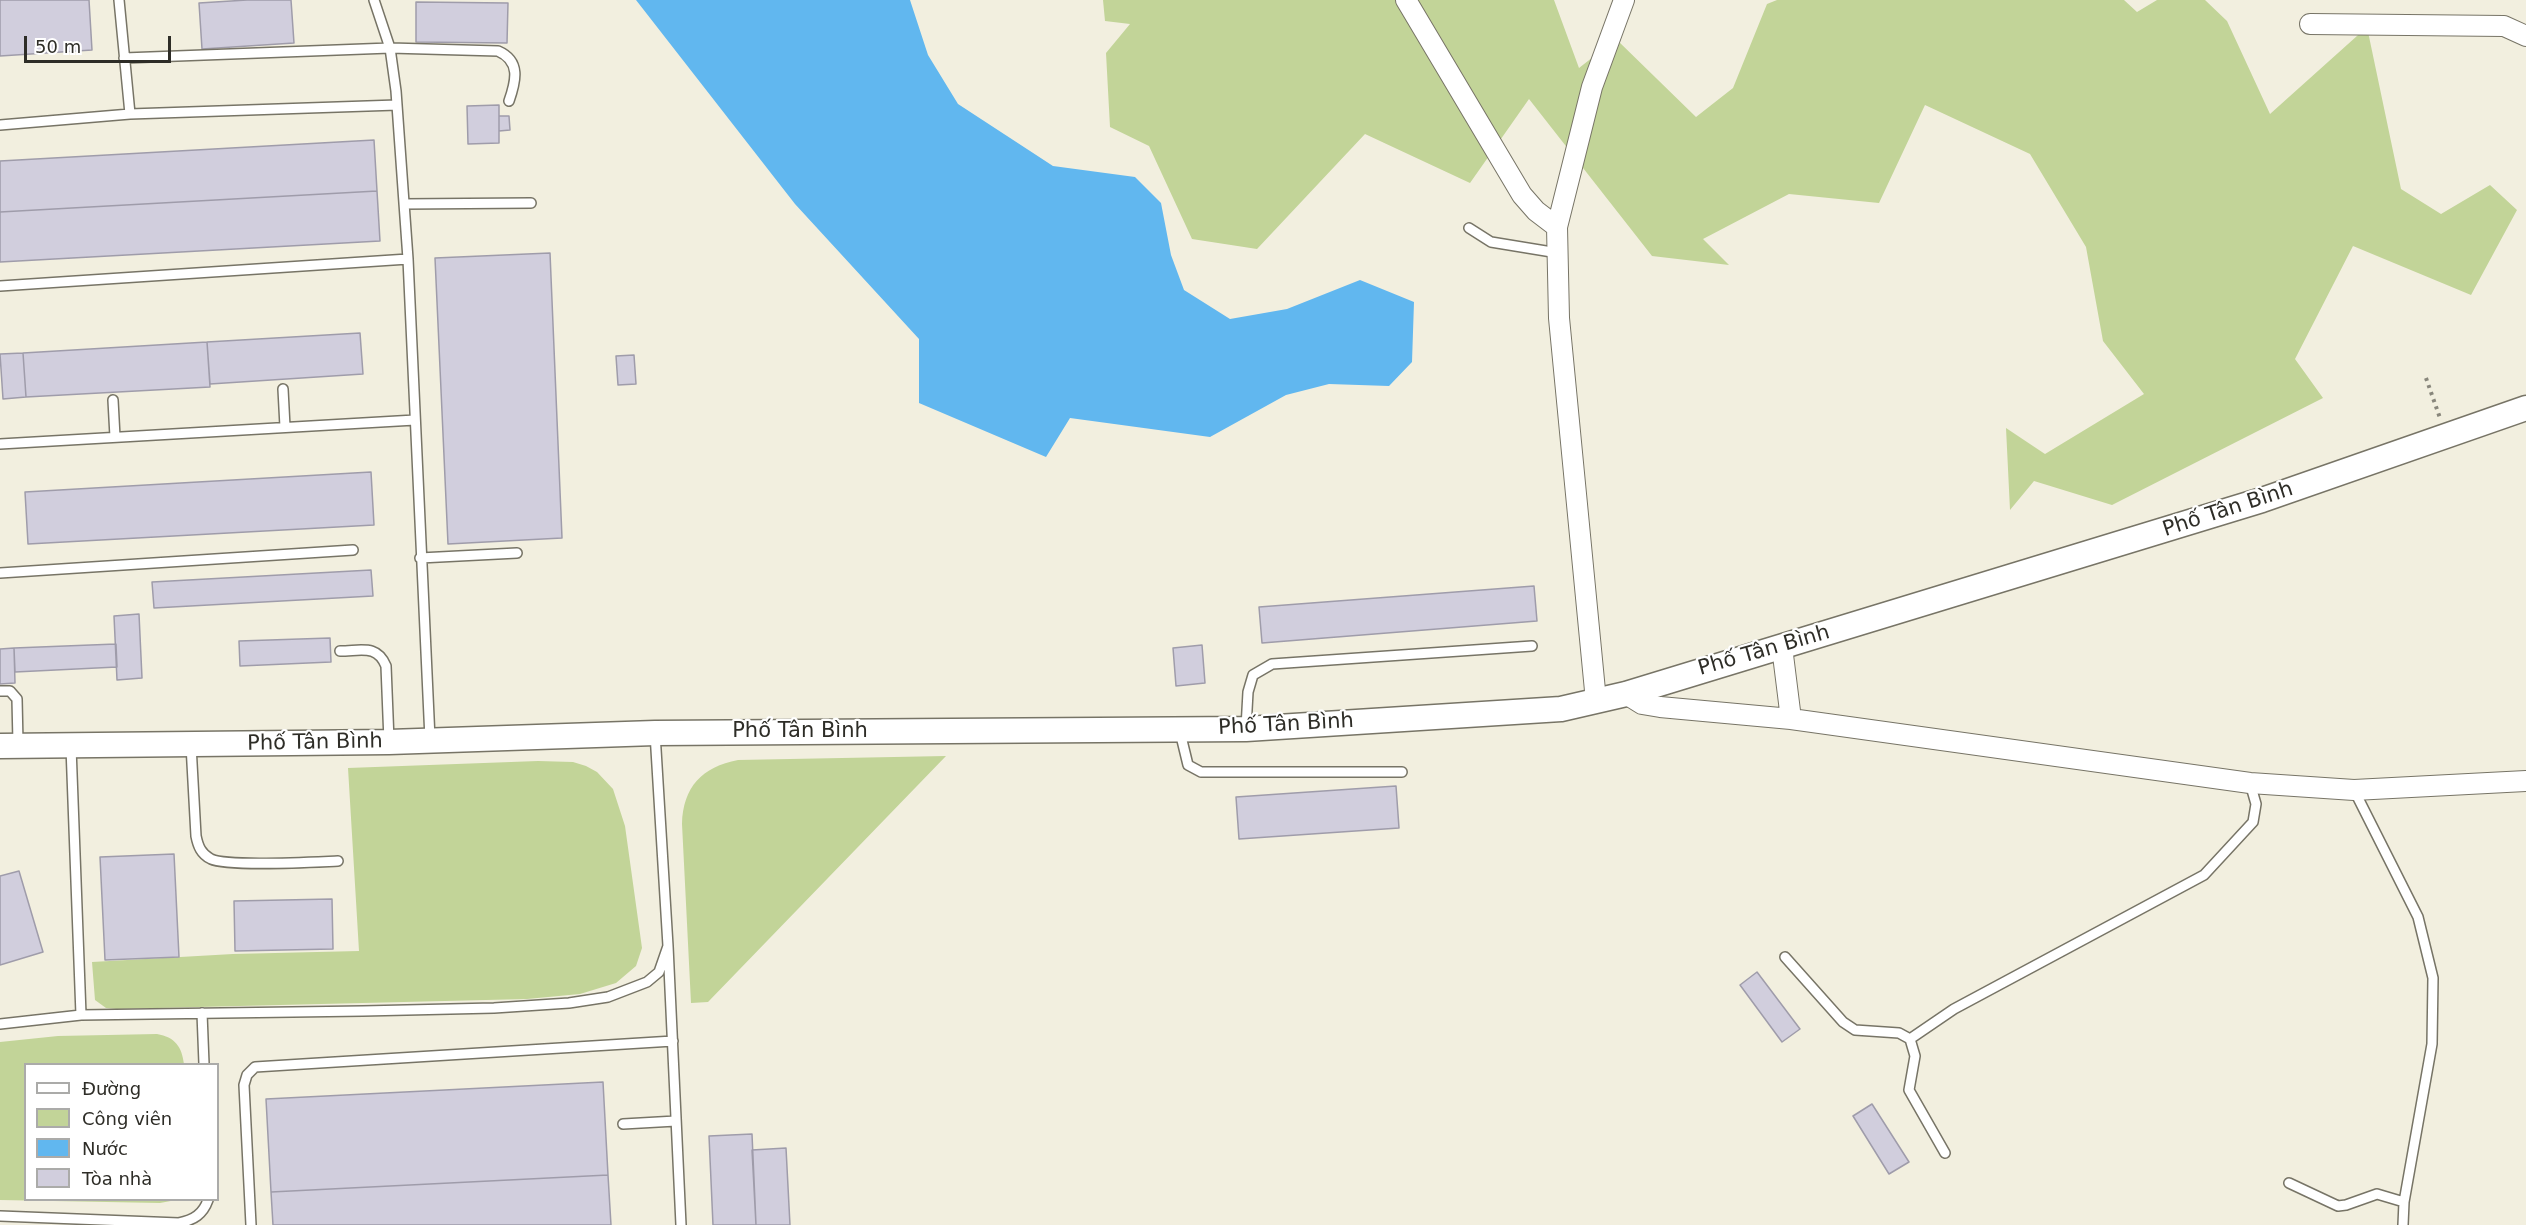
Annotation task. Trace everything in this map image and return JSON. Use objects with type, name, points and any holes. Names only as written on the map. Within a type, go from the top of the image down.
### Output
[{"type":"street","points":[[1406,0],[1522,195],[1536,211],[1557,227]]},
{"type":"street","points":[[1596,700],[1559,318],[1557,227],[1592,87],[1624,0]]},
{"type":"street","points":[[2310,24],[2504,26],[2526,36]]},
{"type":"street","name":"Phố Tân Bình","points":[[9,746],[389,742],[655,734],[1246,729],[1561,709],[1626,694],[2262,500],[2526,408]]},
{"type":"street","points":[[1782,647],[1791,719]]},
{"type":"street","points":[[1626,694],[1642,704],[1791,719],[2250,783],[2354,790],[2526,781]]},
{"type":"lane","points":[[119,0],[130,114]]},
{"type":"lane","points":[[374,0],[390,48],[397,105],[408,259],[430,741]]},
{"type":"lane","points":[[124,58],[390,48],[498,51],[509,58],[515,68],[516,77],[509,100]]},
{"type":"lane","points":[[0,125],[130,114],[397,105]]},
{"type":"lane","points":[[404,204],[531,203]]},
{"type":"lane","points":[[1468,228],[1491,242],[1558,253]]},
{"type":"lane","points":[[0,286],[408,259]]},
{"type":"lane","points":[[283,389],[285,427]]},
{"type":"lane","points":[[113,400],[115,437]]},
{"type":"lane","points":[[0,444],[415,420]]},
{"type":"lane","points":[[0,573],[353,550]]},
{"type":"lane","points":[[420,558],[517,553]]},
{"type":"lane","points":[[1246,729],[1248,692],[1253,675],[1272,664],[1532,646]]},
{"type":"lane","points":[[340,651],[375,651],[382,655],[386,666],[389,742]]},
{"type":"lane","points":[[0,691],[10,691],[16,699],[9,746]]},
{"type":"lane","points":[[1180,730],[1188,765],[1200,772],[1402,772]]},
{"type":"lane","points":[[655,734],[669,946],[681,1225]]},
{"type":"lane","points":[[191,745],[196,836],[200,850],[205,854],[222,861],[338,861]]},
{"type":"lane","points":[[71,746],[81,1015]]},
{"type":"lane","points":[[1910,1039],[1953,1009],[2204,875],[2253,822],[2256,804],[2250,783]]},
{"type":"lane","points":[[2354,790],[2418,917],[2433,978],[2432,1044],[2404,1202],[2403,1225]]},
{"type":"lane","points":[[0,1024],[81,1015],[494,1008],[594,1000],[622,993],[652,979],[660,969],[669,946]]},
{"type":"lane","points":[[1785,957],[1843,1022],[1855,1030],[1899,1033],[1910,1039],[1915,1056],[1909,1090],[1946,1153]]},
{"type":"lane","points":[[202,1013],[204,1063]]},
{"type":"lane","points":[[251,1225],[244,1085],[247,1075],[255,1066],[673,1041]]},
{"type":"lane","points":[[623,1124],[676,1121]]},
{"type":"lane","points":[[2289,1183],[2338,1206],[2377,1194],[2404,1202]]},
{"type":"lane","points":[[0,1216],[179,1223],[196,1217],[205,1208],[208,1201]]},
{"type":"path","points":[[2426,378],[2445,436]]},
{"type":"green space","points":[[1103,0],[1554,0],[1579,68],[1616,39],[1696,117],[1733,88],[1767,4],[1777,0],[2124,0],[2137,12],[2157,0],[2205,0],[2227,21],[2270,114],[2367,27],[2401,189],[2441,214],[2490,185],[2517,210],[2471,295],[2353,246],[2295,359],[2323,398],[2112,505],[2034,481],[2010,510],[2006,428],[2045,454],[2144,394],[2103,341],[2086,247],[2030,154],[1925,105],[1879,203],[1789,194],[1703,239],[1729,265],[1652,256],[1529,99],[1470,183],[1365,134],[1257,249],[1192,239],[1149,146],[1110,127],[1106,53],[1130,24],[1105,21]]},
{"type":"green space","points":[[946,756],[708,1002],[691,1003],[682,824],[686,799],[697,781],[714,768],[738,760]]},
{"type":"green space","points":[[538,761],[573,762],[586,766],[597,772],[613,789],[625,826],[642,948],[636,966],[616,983],[580,994],[527,999],[116,1009],[106,1008],[95,1000],[92,962],[233,954],[359,951],[348,768]]},
{"type":"green space","points":[[163,1035],[173,1040],[179,1048],[184,1063],[24,1063],[24,1200],[0,1200],[0,1042],[58,1036]]},
{"type":"green space","points":[[53,1201],[171,1201],[160,1203]]},
{"type":"water","points":[[636,0],[910,0],[928,55],[958,104],[1053,166],[1135,177],[1161,203],[1171,255],[1184,290],[1230,319],[1287,309],[1360,280],[1414,302],[1412,362],[1389,386],[1329,384],[1286,395],[1210,437],[1070,418],[1046,457],[919,403],[919,339],[795,204]]},
{"type":"building","points":[[0,0],[89,0],[92,50],[0,56]]},
{"type":"building","points":[[291,0],[294,43],[202,49],[199,3]]},
{"type":"building","points":[[416,2],[508,3],[507,43],[416,42]]},
{"type":"building","points":[[499,105],[499,143],[468,144],[467,106]]},
{"type":"building","points":[[499,116],[509,116],[510,130],[499,131]]},
{"type":"building","points":[[374,140],[377,191],[0,212],[0,161]]},
{"type":"building","points":[[377,191],[380,241],[0,262],[0,212]]},
{"type":"building","points":[[550,253],[562,538],[448,544],[435,258]]},
{"type":"building","points":[[360,333],[363,374],[210,384],[207,342]]},
{"type":"building","points":[[207,342],[210,387],[26,397],[23,353]]},
{"type":"building","points":[[23,353],[26,397],[3,399],[0,354]]},
{"type":"building","points":[[634,355],[636,384],[618,385],[616,356]]},
{"type":"building","points":[[371,472],[374,525],[28,544],[25,492]]},
{"type":"building","points":[[371,570],[373,596],[154,608],[152,582]]},
{"type":"building","points":[[1534,586],[1537,621],[1262,643],[1259,607]]},
{"type":"building","points":[[139,614],[142,678],[117,680],[114,616]]},
{"type":"building","points":[[330,638],[331,662],[240,666],[239,641]]},
{"type":"building","points":[[116,644],[117,667],[15,672],[14,648]]},
{"type":"building","points":[[1202,645],[1205,683],[1176,686],[1173,648]]},
{"type":"building","points":[[14,648],[15,683],[0,684],[0,649]]},
{"type":"building","points":[[1396,786],[1399,828],[1239,839],[1236,797]]},
{"type":"building","points":[[174,854],[179,957],[105,960],[100,857]]},
{"type":"building","points":[[19,871],[43,952],[0,965],[0,876]]},
{"type":"building","points":[[332,899],[333,949],[235,951],[234,901]]},
{"type":"building","points":[[1757,972],[1800,1029],[1782,1042],[1740,985]]},
{"type":"building","points":[[603,1082],[608,1175],[271,1192],[266,1099]]},
{"type":"building","points":[[1872,1104],[1909,1162],[1889,1174],[1853,1116]]},
{"type":"building","points":[[752,1134],[756,1225],[713,1225],[709,1136]]},
{"type":"building","points":[[786,1148],[790,1225],[756,1225],[752,1150]]},
{"type":"building","points":[[608,1175],[611,1225],[273,1225],[271,1192]]}]
